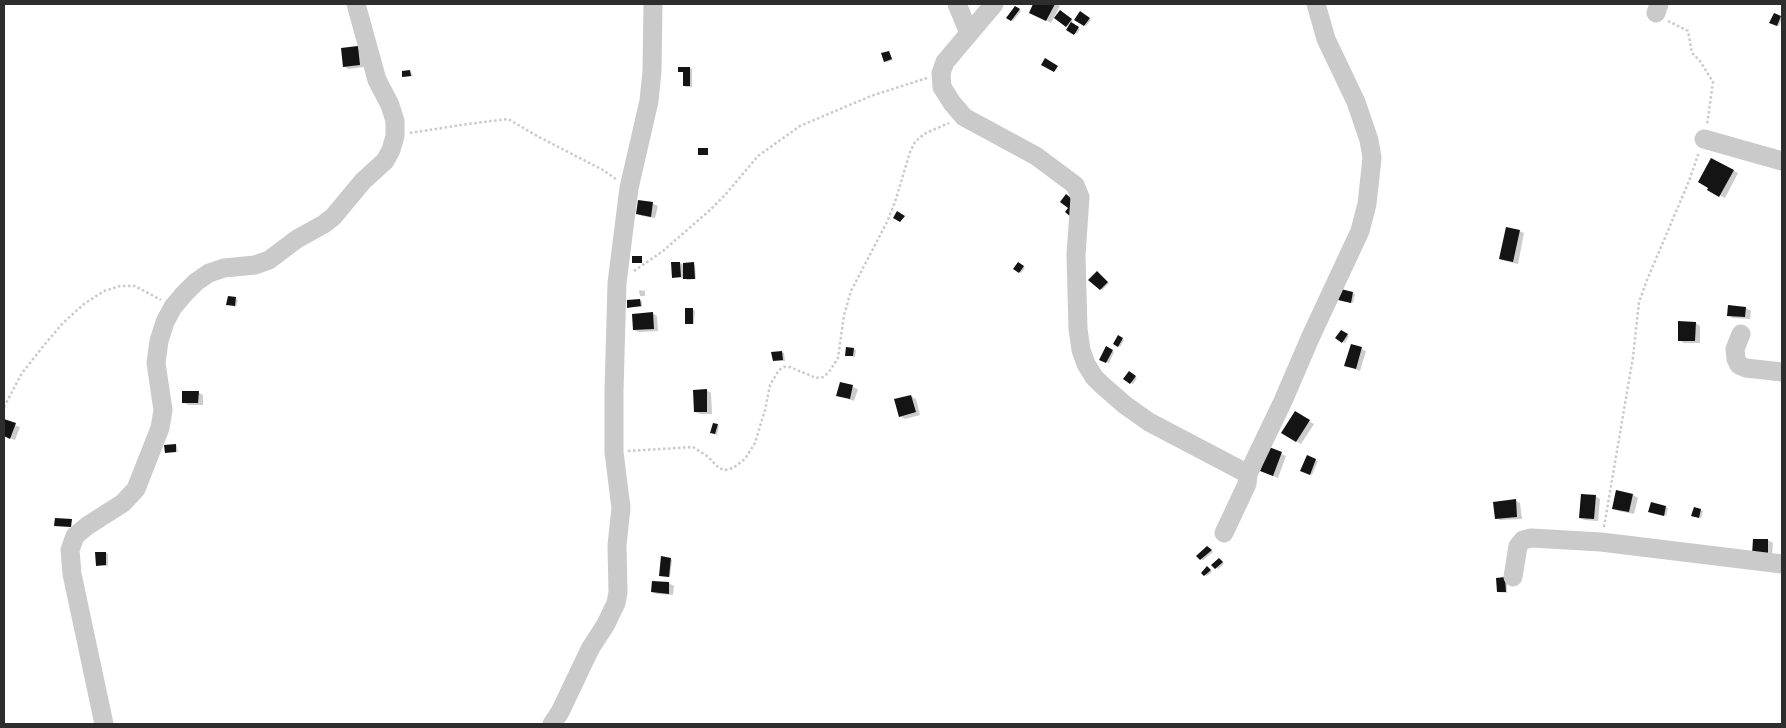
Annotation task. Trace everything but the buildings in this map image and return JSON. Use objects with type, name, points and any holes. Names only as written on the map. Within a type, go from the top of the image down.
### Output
[{"type":"street","points":[[104,724],[74,584],[70,550],[75,536],[123,503],[136,489],[160,428],[163,410],[156,363],[159,341],[165,322],[173,307],[196,282],[209,273],[224,268],[256,264],[269,260],[297,239],[324,224],[333,217],[363,181],[385,161],[391,150],[395,136],[395,120],[390,105],[377,80],[356,4]]},
{"type":"street","points":[[552,724],[567,698],[590,649],[606,624],[616,603],[618,592],[617,545],[621,508],[614,452],[617,283],[629,188],[649,101],[652,71],[653,4]]},
{"type":"street","points":[[957,4],[969,33]]},
{"type":"street","points":[[994,4],[945,62],[940,73],[942,87],[964,117],[1036,156],[1075,185],[1080,197],[1076,255],[1078,329],[1081,350],[1086,364],[1094,377],[1125,405],[1149,422],[1248,474]]},
{"type":"street","points":[[1224,533],[1247,484],[1248,474],[1360,231],[1367,204],[1372,158],[1370,140],[1356,102],[1326,39],[1316,4]]},
{"type":"street","points":[[1704,139],[1782,161]]},
{"type":"street","points":[[1740,334],[1735,349],[1739,364],[1746,368],[1782,372]]},
{"type":"street","points":[[1513,577],[1518,546],[1523,540],[1531,538],[1601,542],[1782,564]]},
{"type":"path","points":[[1601,542],[1633,357],[1639,302],[1689,181],[1704,139],[1714,88],[1714,82],[1700,61],[1692,53],[1688,31],[1657,8]]},
{"type":"path","points":[[617,283],[689,230],[725,195],[758,156],[800,126],[871,96],[940,73]]},
{"type":"path","points":[[614,452],[693,447],[707,456],[719,468],[725,470],[733,468],[745,459],[755,443],[770,385],[779,370],[784,367],[790,367],[816,378],[823,377],[829,372],[838,358],[844,315],[851,290],[887,222],[915,142],[938,127],[964,117]]},
{"type":"path","points":[[395,136],[508,119],[603,170],[629,188]]},
{"type":"path","points":[[4,407],[22,373],[62,323],[84,304],[104,291],[120,286],[135,286],[173,307]]}]
